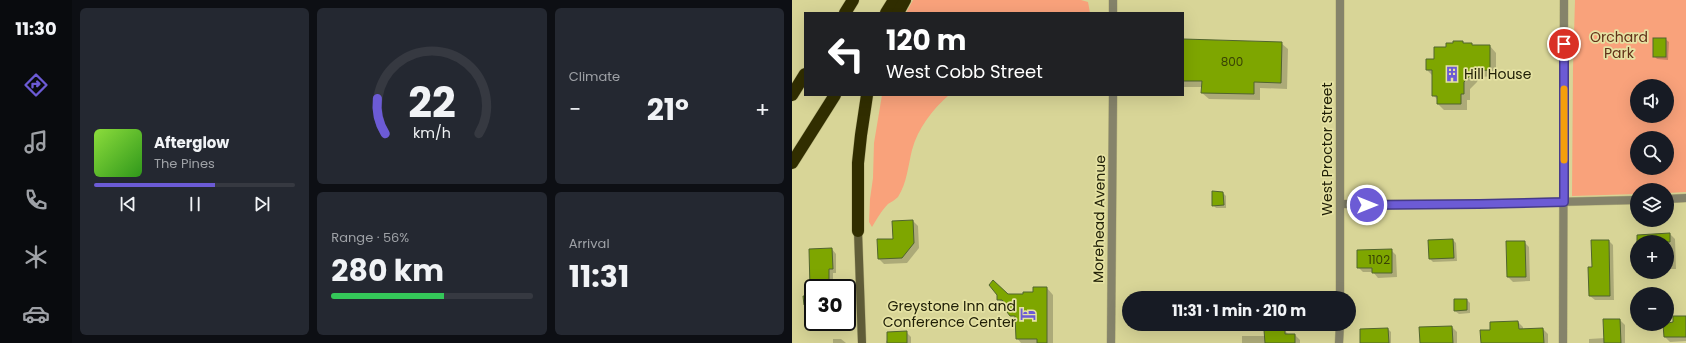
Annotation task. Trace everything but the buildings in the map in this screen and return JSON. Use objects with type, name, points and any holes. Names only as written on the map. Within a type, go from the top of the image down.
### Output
[{"type":"highway","points":[[846,12],[854,0]]},
{"type":"highway","points":[[887,12],[894,0]]},
{"type":"highway","points":[[899,12],[905,0]]},
{"type":"highway","points":[[792,95],[804,76]]},
{"type":"highway","points":[[792,163],[834,96]]},
{"type":"highway","points":[[858,231],[858,163],[860,135],[867,96]]},
{"type":"main road","points":[[858,231],[862,343]]},
{"type":"street","points":[[1113,0],[1113,12]]},
{"type":"street","name":"West Proctor Street","points":[[1340,0],[1340,291]]},
{"type":"street","points":[[1563,343],[1564,0]]},
{"type":"street","name":"Morehead Avenue","points":[[1111,343],[1113,96]]},
{"type":"street","points":[[1674,199],[1686,198]]},
{"type":"street","points":[[1340,204],[1479,204],[1630,200]]},
{"type":"street","points":[[1339,343],[1340,331]]},
{"type":"green space","points":[[913,0],[1081,0],[1088,2],[1090,12],[907,12]]},
{"type":"green space","name":"Orchard Park","points":[[1575,0],[1686,0],[1686,192],[1674,193],[1674,183],[1630,183],[1630,194],[1572,196]]},
{"type":"green space","points":[[882,96],[948,96],[931,113],[918,134],[912,150],[901,192],[898,197],[883,209],[872,227],[869,222],[873,178],[874,143]]},
{"type":"slow traffic","points":[[1564,89],[1564,160]]},
{"type":"place","name":"Hill House","points":[[1452,74]]},
{"type":"place","name":"Greystone Inn and Conference Center","points":[[1028,314]]},
{"type":"route","points":[[1367,205],[1564,202],[1564,44]]}]
